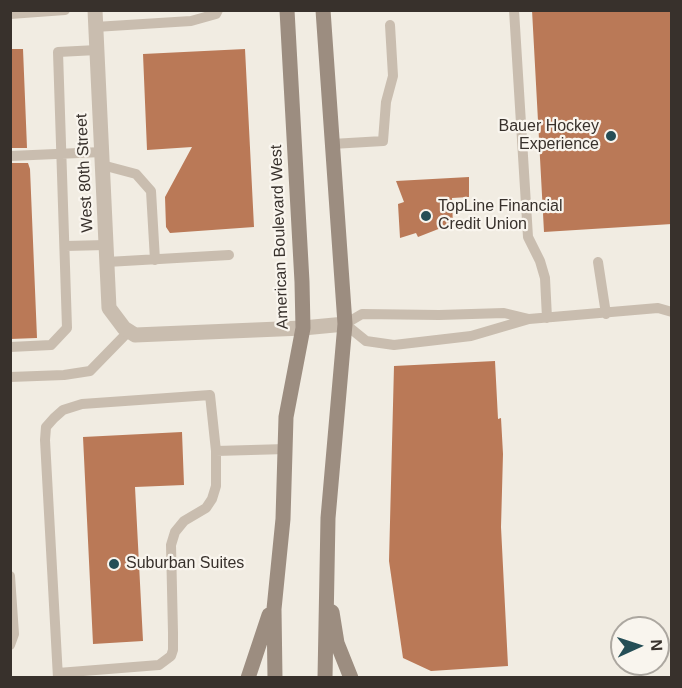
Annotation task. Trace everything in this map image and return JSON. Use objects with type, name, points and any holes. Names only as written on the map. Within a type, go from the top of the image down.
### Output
[{"type":"main road","name":"American Boulevard West","points":[[275,678],[276,595],[283,519],[286,417],[303,328],[287,10]]},
{"type":"main road","points":[[323,10],[345,324],[328,518],[325,678]]},
{"type":"main road","points":[[326,581],[337,643],[351,678]]},
{"type":"main road","points":[[248,678],[276,595]]},
{"type":"street","name":"West 80th Street","points":[[95,10],[109,308],[127,329]]},
{"type":"street","points":[[127,329],[135,335],[345,324]]},
{"type":"lane","points":[[10,14],[65,10]]},
{"type":"lane","points":[[95,27],[191,21],[216,14],[218,10]]},
{"type":"lane","points":[[514,10],[528,237],[540,261],[545,278],[547,318]]},
{"type":"lane","points":[[332,144],[383,141],[386,102],[393,76],[390,26]]},
{"type":"lane","points":[[10,347],[51,345],[67,328],[58,52],[97,50]]},
{"type":"lane","points":[[10,156],[62,154],[102,159],[136,174],[151,191],[155,260]]},
{"type":"lane","points":[[65,246],[106,245]]},
{"type":"lane","points":[[107,262],[229,255]]},
{"type":"lane","points":[[598,262],[606,314]]},
{"type":"lane","points":[[529,319],[504,313],[362,314],[345,324],[366,341],[394,345],[471,336],[529,319],[658,308],[672,312]]},
{"type":"lane","points":[[10,377],[64,375],[90,371],[127,329]]},
{"type":"lane","points":[[210,395],[216,450],[216,486],[212,499],[206,508],[184,521],[175,532],[171,545],[173,650],[171,656],[159,664],[58,675],[46,427],[63,410],[82,404],[210,395]]},
{"type":"lane","points":[[216,450],[286,449]]},
{"type":"lane","points":[[10,576],[15,634],[10,645]]},
{"type":"building","points":[[532,10],[672,10],[672,224],[544,232]]},
{"type":"building","points":[[10,49],[23,49],[27,148],[10,148]]},
{"type":"building","points":[[245,49],[254,227],[170,233],[166,227],[165,197],[192,147],[147,150],[143,54]]},
{"type":"building","points":[[10,163],[28,163],[30,169],[37,338],[10,339]]},
{"type":"building","name":"TopLine Financial Credit Union","points":[[469,177],[469,197],[452,198],[453,228],[441,228],[418,237],[416,233],[400,238],[398,204],[404,202],[396,181]]},
{"type":"building","points":[[495,361],[498,419],[501,418],[503,454],[501,527],[508,666],[431,671],[403,658],[389,561],[394,366]]},
{"type":"building","name":"Suburban Suites","points":[[182,432],[184,485],[135,487],[143,641],[93,644],[83,437]]},
{"type":"place","name":"Bauer Hockey Experience","points":[[611,136]]},
{"type":"place","name":"TopLine Financial Credit Union","points":[[426,216]]},
{"type":"place","name":"Suburban Suites","points":[[114,564]]}]
